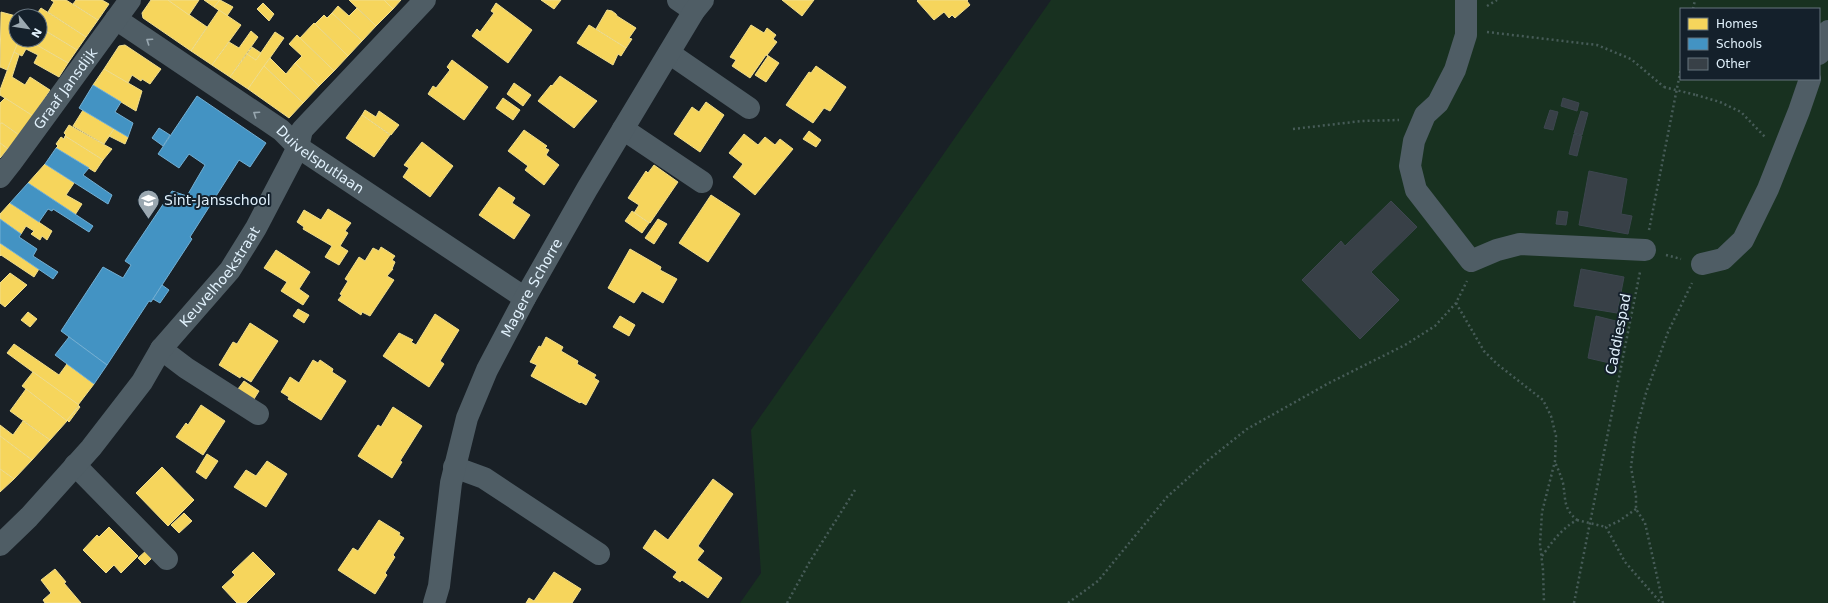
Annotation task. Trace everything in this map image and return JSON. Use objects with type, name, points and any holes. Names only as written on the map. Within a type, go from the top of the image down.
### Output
[{"type":"street","name":"Graaf Jansdijk","points":[[0,177],[12,163],[130,0]]},
{"type":"street","name":"Keuvelhoekstraat","points":[[0,545],[29,517],[91,448],[142,382],[161,349],[230,270],[256,228],[298,147],[302,130],[425,0]]},
{"type":"street","points":[[1466,0],[1466,30],[1455,70],[1438,103],[1425,115],[1414,141],[1410,166],[1416,190],[1471,261],[1497,250],[1520,244],[1645,250]]},
{"type":"street","name":"Magere Schorre","points":[[434,603],[439,586],[450,483],[467,418],[487,370],[525,298],[669,52],[692,4]]},
{"type":"street","name":"Duivelsputlaan","points":[[116,19],[281,130],[298,147],[525,298]]},
{"type":"street","points":[[1820,51],[1828,31]]},
{"type":"street","points":[[669,52],[749,108]]},
{"type":"street","points":[[1702,264],[1724,259],[1743,240],[1782,154],[1810,80]]},
{"type":"street","points":[[623,129],[702,182]]},
{"type":"street","points":[[161,349],[186,368],[258,414]]},
{"type":"street","points":[[75,465],[167,559]]},
{"type":"street","points":[[454,467],[484,478],[599,554]]},
{"type":"path","points":[[1466,30],[1597,45],[1631,59],[1664,87],[1676,92],[1696,95],[1720,102],[1741,112],[1782,154]]},
{"type":"path","name":"Caddiespad","points":[[1574,603],[1680,73]]},
{"type":"path","points":[[1293,129],[1362,121],[1408,119],[1425,115]]},
{"type":"path","points":[[1645,250],[1702,264],[1668,332],[1644,400],[1635,436],[1631,467],[1636,496],[1636,509],[1645,523],[1662,603]]},
{"type":"path","points":[[1068,603],[1098,581],[1167,497],[1212,456],[1247,430],[1329,383],[1405,345],[1435,326],[1456,303],[1469,278],[1471,261]]},
{"type":"path","points":[[1456,303],[1484,351],[1497,364],[1543,400],[1551,416],[1556,436],[1555,461],[1542,512],[1540,544],[1543,570],[1544,603]]},
{"type":"path","points":[[1555,461],[1563,483],[1564,502],[1571,514],[1577,520],[1606,527],[1619,521],[1636,509]]},
{"type":"path","points":[[787,603],[809,563],[855,490]]},
{"type":"path","points":[[1541,556],[1555,538],[1568,525],[1577,520]]},
{"type":"path","points":[[1606,527],[1625,562],[1662,603]]},
{"type":"green space","points":[[1051,0],[1828,0],[1828,603],[740,603],[761,573],[751,430]]},
{"type":"building: Homes","points":[[51,0],[66,0],[98,20],[86,37],[48,12],[54,2]]},
{"type":"building: Homes","points":[[76,0],[102,0],[109,4],[98,20],[73,4]]},
{"type":"building: Homes","points":[[151,0],[168,0],[207,27],[191,51],[143,18],[142,13]]},
{"type":"building: Homes","points":[[168,0],[199,0],[189,15]]},
{"type":"building: Homes","points":[[204,0],[220,0],[214,7]]},
{"type":"building: Homes","points":[[220,0],[233,7],[227,16],[214,7]]},
{"type":"building: Homes","points":[[349,0],[384,0],[393,9],[376,26]]},
{"type":"building: Homes","points":[[384,0],[401,0],[393,9]]},
{"type":"building: Homes","points":[[541,0],[561,0],[554,9]]},
{"type":"building: Homes","points":[[782,0],[814,0],[802,16]]},
{"type":"building: Homes","points":[[968,0],[967,1],[970,5],[955,18],[952,15],[949,18],[944,12],[934,20],[917,1]]},
{"type":"building: Homes","points":[[263,3],[274,14],[269,21],[257,9]]},
{"type":"building: Homes","points":[[496,3],[532,30],[508,63],[472,36],[477,29],[480,32],[494,13],[491,11]]},
{"type":"building: Homes","points":[[338,6],[349,16],[357,8],[376,26],[362,41],[332,13]]},
{"type":"building: Homes","points":[[219,10],[241,25],[212,65],[191,51]]},
{"type":"building: Homes","points":[[607,10],[612,11],[636,28],[629,38],[632,39],[626,48],[596,29]]},
{"type":"building: Homes","points":[[1,12],[8,14],[8,48],[16,48],[7,70],[0,67]]},
{"type":"building: Homes","points":[[48,13],[86,37],[77,50],[48,32]]},
{"type":"building: Homes","points":[[332,13],[362,41],[348,56],[315,24],[324,15],[327,18]]},
{"type":"building: Homes","points":[[314,23],[348,56],[334,71],[300,38]]},
{"type":"building: Homes","points":[[589,25],[626,48],[621,56],[618,54],[613,65],[577,43]]},
{"type":"building: Homes","points":[[751,25],[764,33],[767,28],[776,35],[773,39],[777,42],[767,55],[779,63],[766,82],[755,75],[768,56],[766,55],[750,78],[732,66],[736,60],[730,57]]},
{"type":"building: Homes","points":[[251,31],[258,37],[230,77],[212,65],[229,42],[239,48]]},
{"type":"building: Homes","points":[[48,32],[77,50],[68,63],[42,48],[48,48]]},
{"type":"building: Homes","points":[[275,32],[284,38],[248,89],[230,77],[247,54],[256,60]]},
{"type":"building: Homes","points":[[297,35],[334,71],[319,86],[295,63],[302,56],[289,44]]},
{"type":"building: Homes","points":[[125,45],[161,69],[150,84],[142,79],[141,81],[132,75],[128,83],[104,69],[119,46]]},
{"type":"building: Homes","points":[[252,47],[261,53],[256,60],[247,54]]},
{"type":"building: Homes","points":[[16,48],[42,48],[68,63],[59,77],[34,63],[38,55],[26,49],[22,56],[14,52]]},
{"type":"building: Homes","points":[[14,52],[19,55],[12,77],[25,85],[30,77],[50,90],[33,116],[0,95],[0,90]]},
{"type":"building: Homes","points":[[270,58],[286,74],[295,63],[319,86],[303,103],[264,66]]},
{"type":"building: Homes","points":[[452,60],[488,87],[464,120],[428,94],[433,86],[436,88],[450,70],[447,67]]},
{"type":"building: Homes","points":[[264,66],[303,103],[289,118],[248,89]]},
{"type":"building: Homes","points":[[816,66],[846,87],[830,111],[824,108],[813,123],[786,105],[809,72],[811,73]]},
{"type":"building: Homes","points":[[104,69],[142,91],[136,111],[93,85]]},
{"type":"building: Homes","points":[[560,76],[597,101],[574,128],[538,101]]},
{"type":"building: Homes","points":[[514,83],[531,95],[523,106],[507,94]]},
{"type":"building: Homes","points":[[5,98],[33,116],[19,135],[2,123],[0,124],[0,103]]},
{"type":"building: Homes","points":[[503,98],[520,110],[513,120],[496,108]]},
{"type":"building: Homes","points":[[706,102],[724,115],[700,152],[674,134],[692,107],[699,112]]},
{"type":"building: Homes","points":[[83,110],[114,129],[104,144],[73,126]]},
{"type":"building: Homes","points":[[365,110],[376,117],[379,111],[399,125],[391,135],[362,115]]},
{"type":"building: Homes","points":[[362,115],[390,135],[374,157],[346,138]]},
{"type":"building: Homes","points":[[2,123],[19,135],[8,149],[0,143],[0,124]]},
{"type":"building: Homes","points":[[69,125],[112,149],[103,160],[65,136],[66,135],[64,133]]},
{"type":"building: Homes","points":[[114,129],[128,137],[125,144],[109,136]]},
{"type":"building: Homes","points":[[524,130],[547,146],[545,148],[549,150],[546,155],[559,165],[544,185],[525,170],[528,166],[508,151]]},
{"type":"building: Homes","points":[[809,131],[821,140],[816,147],[803,139]]},
{"type":"building: Homes","points":[[744,134],[758,145],[765,137],[775,145],[780,139],[793,149],[755,195],[733,177],[743,164],[729,153]]},
{"type":"building: Homes","points":[[65,136],[103,160],[95,172],[56,148],[58,146],[56,144],[61,137],[64,139]]},
{"type":"building: Homes","points":[[422,142],[453,166],[430,197],[403,177],[409,168],[404,165]]},
{"type":"building: Homes","points":[[0,143],[8,149],[0,158]]},
{"type":"building: Homes","points":[[45,164],[74,183],[66,195],[82,204],[75,215],[28,183]]},
{"type":"building: Homes","points":[[654,165],[678,182],[650,223],[634,213],[639,205],[628,198],[646,171],[648,173]]},
{"type":"building: Homes","points":[[499,187],[515,198],[512,203],[530,215],[514,239],[479,215]]},
{"type":"building: Homes","points":[[711,195],[740,214],[708,262],[679,243]]},
{"type":"building: Homes","points":[[10,203],[52,231],[47,240],[42,236],[40,240],[31,234],[34,231],[26,226],[21,234],[0,219],[0,214]]},
{"type":"building: Homes","points":[[328,209],[351,223],[345,231],[348,233],[340,246],[348,251],[339,265],[325,257],[332,246],[303,229],[304,227],[297,222],[304,210],[321,220]]},
{"type":"building: Homes","points":[[632,211],[649,223],[642,233],[625,221]]},
{"type":"building: Homes","points":[[658,219],[667,224],[654,244],[645,238]]},
{"type":"building: Homes","points":[[0,243],[39,269],[34,277],[1,255],[0,256]]},
{"type":"building: Homes","points":[[381,247],[395,256],[392,260],[395,262],[393,269],[387,276],[394,280],[370,316],[362,312],[361,315],[338,300],[342,295],[340,294],[348,281],[345,279],[359,257],[365,261],[373,248],[379,251]]},
{"type":"building: Homes","points":[[630,249],[661,267],[660,270],[677,279],[663,303],[642,291],[634,303],[608,288]]},
{"type":"building: Homes","points":[[276,250],[310,272],[299,289],[309,296],[303,305],[281,291],[287,282],[264,268]]},
{"type":"building: Homes","points":[[10,273],[27,285],[5,307],[0,303],[0,283]]},
{"type":"building: Homes","points":[[298,309],[309,315],[304,323],[293,316]]},
{"type":"building: Homes","points":[[28,312],[37,319],[30,327],[21,320]]},
{"type":"building: Homes","points":[[435,314],[459,330],[440,361],[444,364],[429,387],[383,356],[399,333],[413,340],[411,342],[416,345]]},
{"type":"building: Homes","points":[[620,316],[635,325],[629,336],[613,327]]},
{"type":"building: Homes","points":[[250,323],[278,341],[251,382],[241,376],[240,378],[219,365],[233,342],[237,344]]},
{"type":"building: Homes","points":[[546,337],[563,347],[561,351],[578,361],[577,364],[596,375],[594,378],[599,381],[586,405],[531,376],[537,365],[530,362]]},
{"type":"building: Homes","points":[[14,344],[59,375],[67,364],[94,384],[78,405],[7,353]]},
{"type":"building: Homes","points":[[313,360],[318,363],[320,360],[333,369],[332,372],[346,381],[321,420],[288,399],[289,397],[281,392],[290,377],[299,383]]},
{"type":"building: Homes","points":[[33,372],[79,405],[67,421],[22,386]]},
{"type":"building: Homes","points":[[244,381],[259,391],[254,399],[238,389]]},
{"type":"building: Homes","points":[[26,389],[67,421],[50,440],[10,411]]},
{"type":"building: Homes","points":[[201,405],[225,421],[203,455],[176,437],[186,423],[188,425]]},
{"type":"building: Homes","points":[[79,406],[80,407],[69,422],[67,420]]},
{"type":"building: Homes","points":[[393,407],[422,426],[400,461],[402,462],[392,478],[358,456],[378,425],[381,427]]},
{"type":"building: Homes","points":[[23,421],[50,440],[32,460],[0,436],[0,425],[13,435]]},
{"type":"building: Homes","points":[[0,436],[32,460],[14,479],[0,469]]},
{"type":"building: Homes","points":[[207,454],[218,461],[206,479],[196,472]]},
{"type":"building: Homes","points":[[267,461],[287,474],[266,507],[234,487],[246,470],[256,476]]},
{"type":"building: Homes","points":[[162,467],[194,500],[168,526],[136,493]]},
{"type":"building: Homes","points":[[0,469],[14,479],[0,492]]},
{"type":"building: Homes","points":[[713,479],[733,494],[698,546],[704,551],[697,560],[722,578],[708,598],[682,580],[680,582],[673,577],[677,572],[643,548],[655,530],[668,540]]},
{"type":"building: Homes","points":[[184,513],[192,521],[179,533],[171,525]]},
{"type":"building: Homes","points":[[379,520],[400,533],[399,535],[404,538],[393,555],[395,557],[385,573],[387,575],[375,594],[338,570],[353,548],[358,551]]},
{"type":"building: Homes","points":[[109,527],[138,556],[121,573],[114,565],[106,573],[83,550],[97,535],[99,537]]},
{"type":"building: Homes","points":[[148,549],[154,556],[145,565],[138,558]]},
{"type":"building: Homes","points":[[253,552],[275,574],[246,603],[237,603],[222,587],[235,575],[232,572]]},
{"type":"building: Homes","points":[[55,569],[66,582],[64,583],[81,603],[45,603],[43,600],[51,593],[41,580]]},
{"type":"building: Homes","points":[[554,572],[581,589],[572,603],[526,603],[529,598],[534,601]]},
{"type":"building: Schools","points":[[93,85],[121,102],[115,112],[133,123],[128,137],[79,108]]},
{"type":"building: Schools","points":[[197,96],[266,143],[250,167],[239,160],[190,237],[192,239],[151,302],[149,301],[107,365],[61,331],[103,267],[123,278],[131,265],[125,261],[172,191],[187,196],[205,165],[189,154],[179,168],[158,154]]},
{"type":"building: Schools","points":[[159,128],[170,135],[163,146],[152,138]]},
{"type":"building: Schools","points":[[56,148],[89,168],[83,175],[112,195],[108,204],[45,164]]},
{"type":"building: Schools","points":[[28,183],[93,226],[89,232],[53,209],[52,211],[48,209],[39,222],[10,203]]},
{"type":"building: Schools","points":[[0,219],[21,234],[19,237],[37,249],[33,256],[58,272],[53,279],[0,243]]},
{"type":"building: Schools","points":[[162,285],[169,290],[160,303],[153,299]]},
{"type":"building: Schools","points":[[69,337],[107,365],[94,384],[55,355]]},
{"type":"building: Other","points":[[1563,98],[1579,103],[1577,111],[1561,106]]},
{"type":"building: Other","points":[[1550,110],[1558,112],[1553,130],[1544,128]]},
{"type":"building: Other","points":[[1581,111],[1588,113],[1582,135],[1574,133]]},
{"type":"building: Other","points":[[1574,134],[1582,136],[1577,156],[1569,154]]},
{"type":"building: Other","points":[[1589,171],[1627,179],[1621,214],[1632,216],[1628,234],[1579,225]]},
{"type":"building: Other","points":[[1391,201],[1417,227],[1371,272],[1399,300],[1360,339],[1302,280],[1341,241],[1345,246]]},
{"type":"building: Other","points":[[1558,211],[1568,212],[1566,225],[1556,224]]},
{"type":"building: Other","points":[[1581,269],[1624,277],[1617,313],[1574,306]]},
{"type":"building: Other","points":[[1596,316],[1616,321],[1614,331],[1621,332],[1614,364],[1588,358]]},
{"type":"place","name":"Sint-Jansschool","points":[[149,220]]}]
